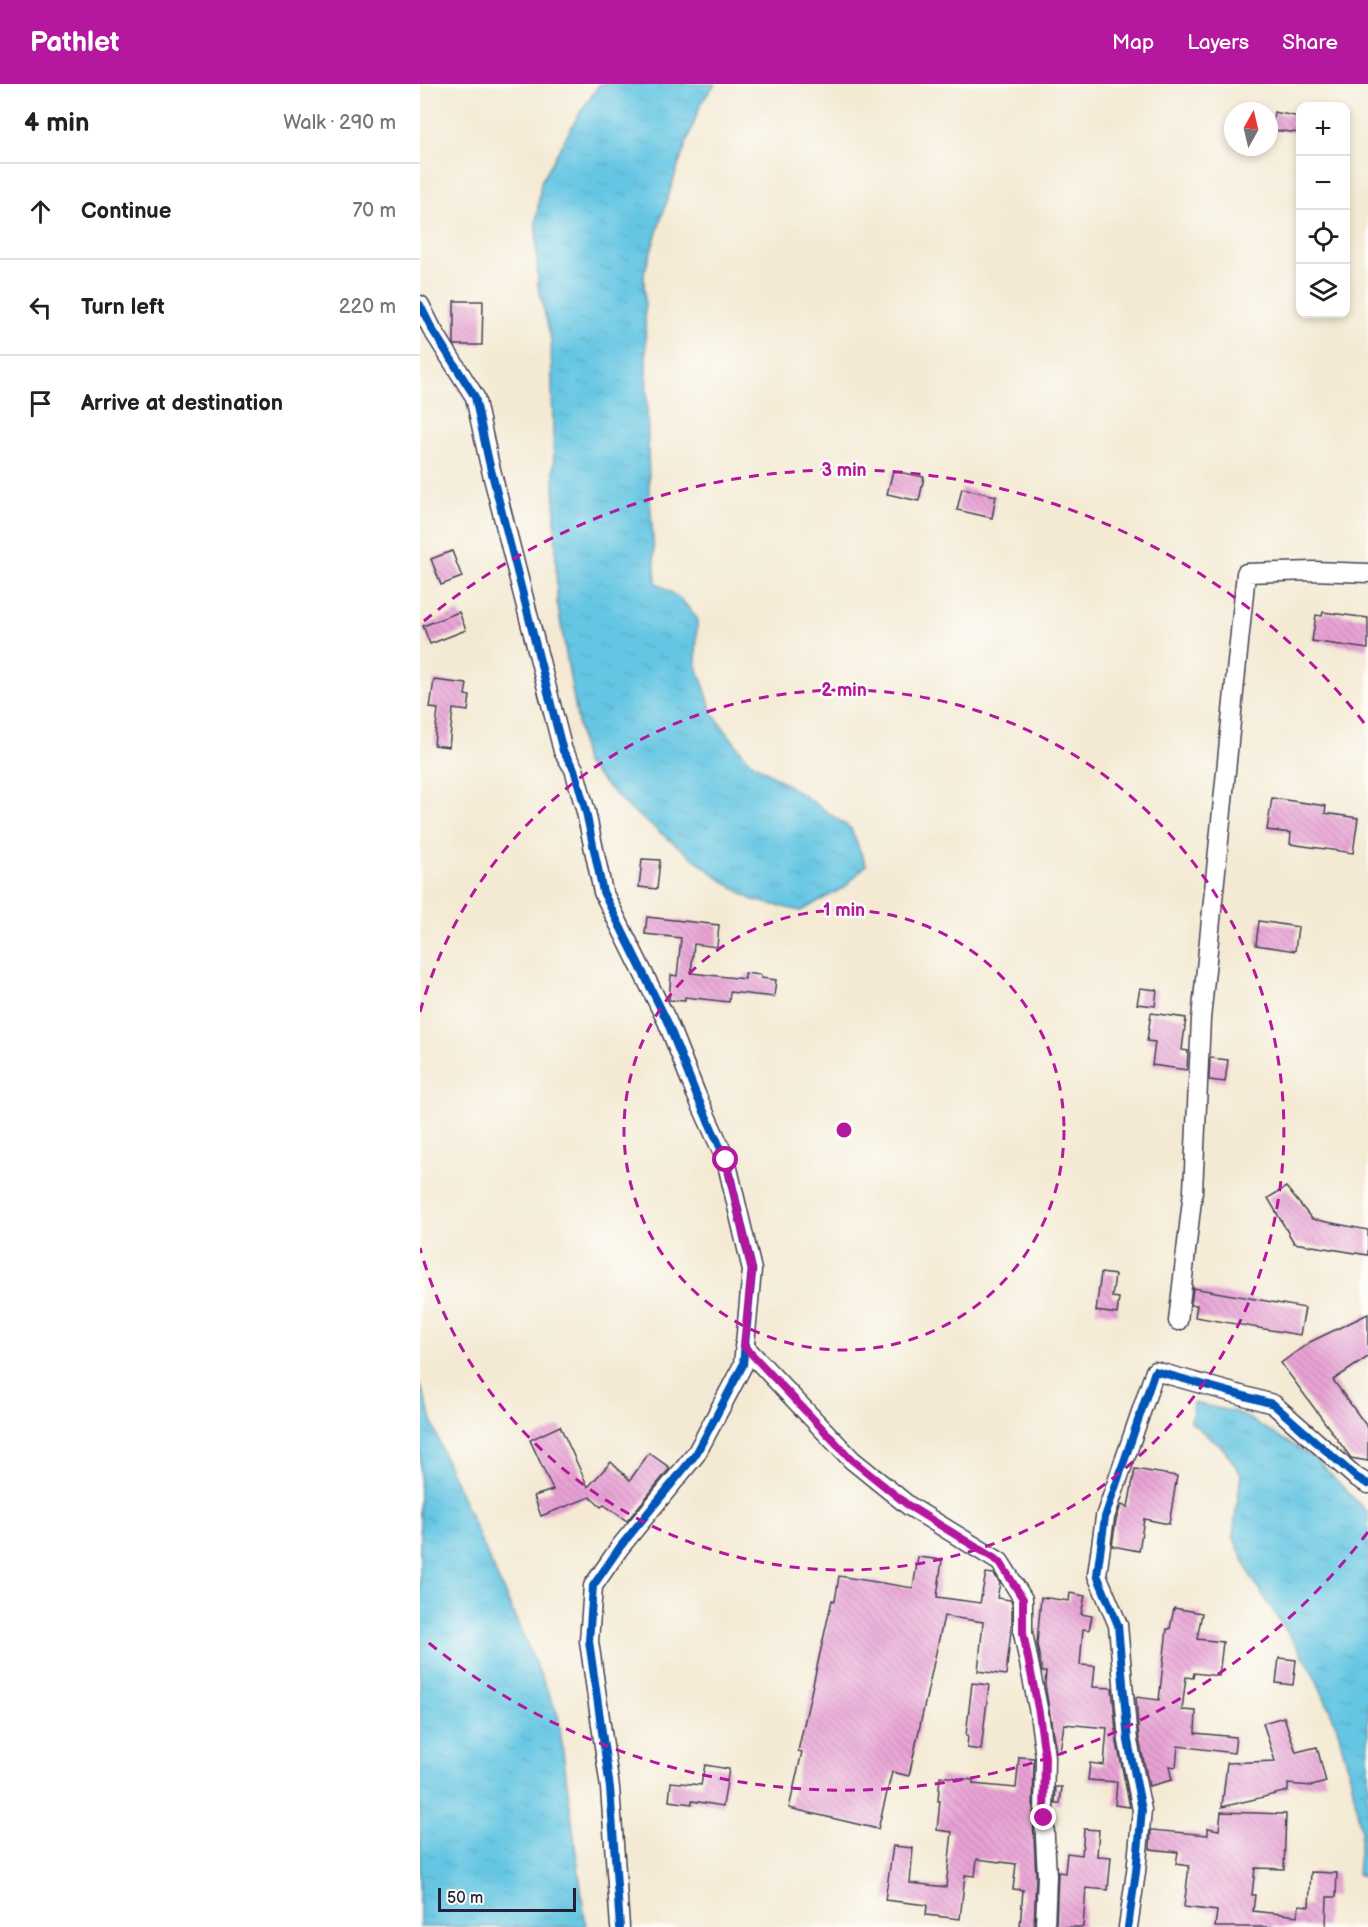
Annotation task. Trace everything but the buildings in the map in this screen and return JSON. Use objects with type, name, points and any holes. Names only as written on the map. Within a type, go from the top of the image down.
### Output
[{"type":"street","points":[[420,305],[432,329],[475,397],[489,462],[563,751],[574,769],[586,812],[603,892],[667,1021],[696,1094],[726,1160],[752,1270],[743,1365],[696,1454],[620,1547],[593,1586],[589,1641],[610,1788],[620,1927]]},
{"type":"street","points":[[1178,1321],[1192,1191],[1202,1019],[1246,573],[1314,571],[1368,573]]},
{"type":"street","points":[[744,1346],[852,1460],[909,1506],[1000,1562],[1023,1599],[1023,1633],[1045,1757],[1044,1818],[1047,1876],[1045,1927]]},
{"type":"street","points":[[1128,1927],[1142,1810],[1128,1741],[1118,1625],[1097,1575],[1105,1517],[1155,1371],[1273,1404],[1356,1478],[1368,1484]]},
{"type":"water","points":[[600,84],[715,84],[701,103],[644,273],[649,487],[656,582],[682,600],[697,618],[696,663],[713,714],[747,759],[851,829],[866,865],[845,887],[801,911],[753,900],[724,882],[630,809],[585,764],[557,602],[551,340],[538,285],[536,224],[541,182],[581,111]]},
{"type":"water","points":[[420,1384],[443,1454],[558,1715],[586,1927],[420,1927]]},
{"type":"water","points":[[1194,1403],[1239,1413],[1316,1459],[1368,1513],[1368,1878],[1357,1874],[1361,1831],[1351,1778],[1336,1724],[1311,1668],[1251,1577],[1233,1536],[1241,1474],[1224,1449],[1191,1422]]},
{"type":"cycle path","points":[[420,305],[432,329],[475,397],[489,462],[563,751],[574,769],[586,812],[603,892],[667,1021],[696,1094],[726,1160],[752,1270],[743,1365],[696,1454],[620,1547],[593,1586],[589,1641],[610,1788],[620,1927]]},
{"type":"cycle path","points":[[1128,1927],[1142,1810],[1128,1741],[1118,1625],[1097,1575],[1105,1517],[1155,1371],[1273,1404],[1356,1477],[1368,1484]]},
{"type":"route","points":[[726,1160],[752,1270],[744,1346],[852,1460],[909,1506],[1000,1562],[1023,1599],[1023,1633],[1045,1757],[1044,1818]]}]
